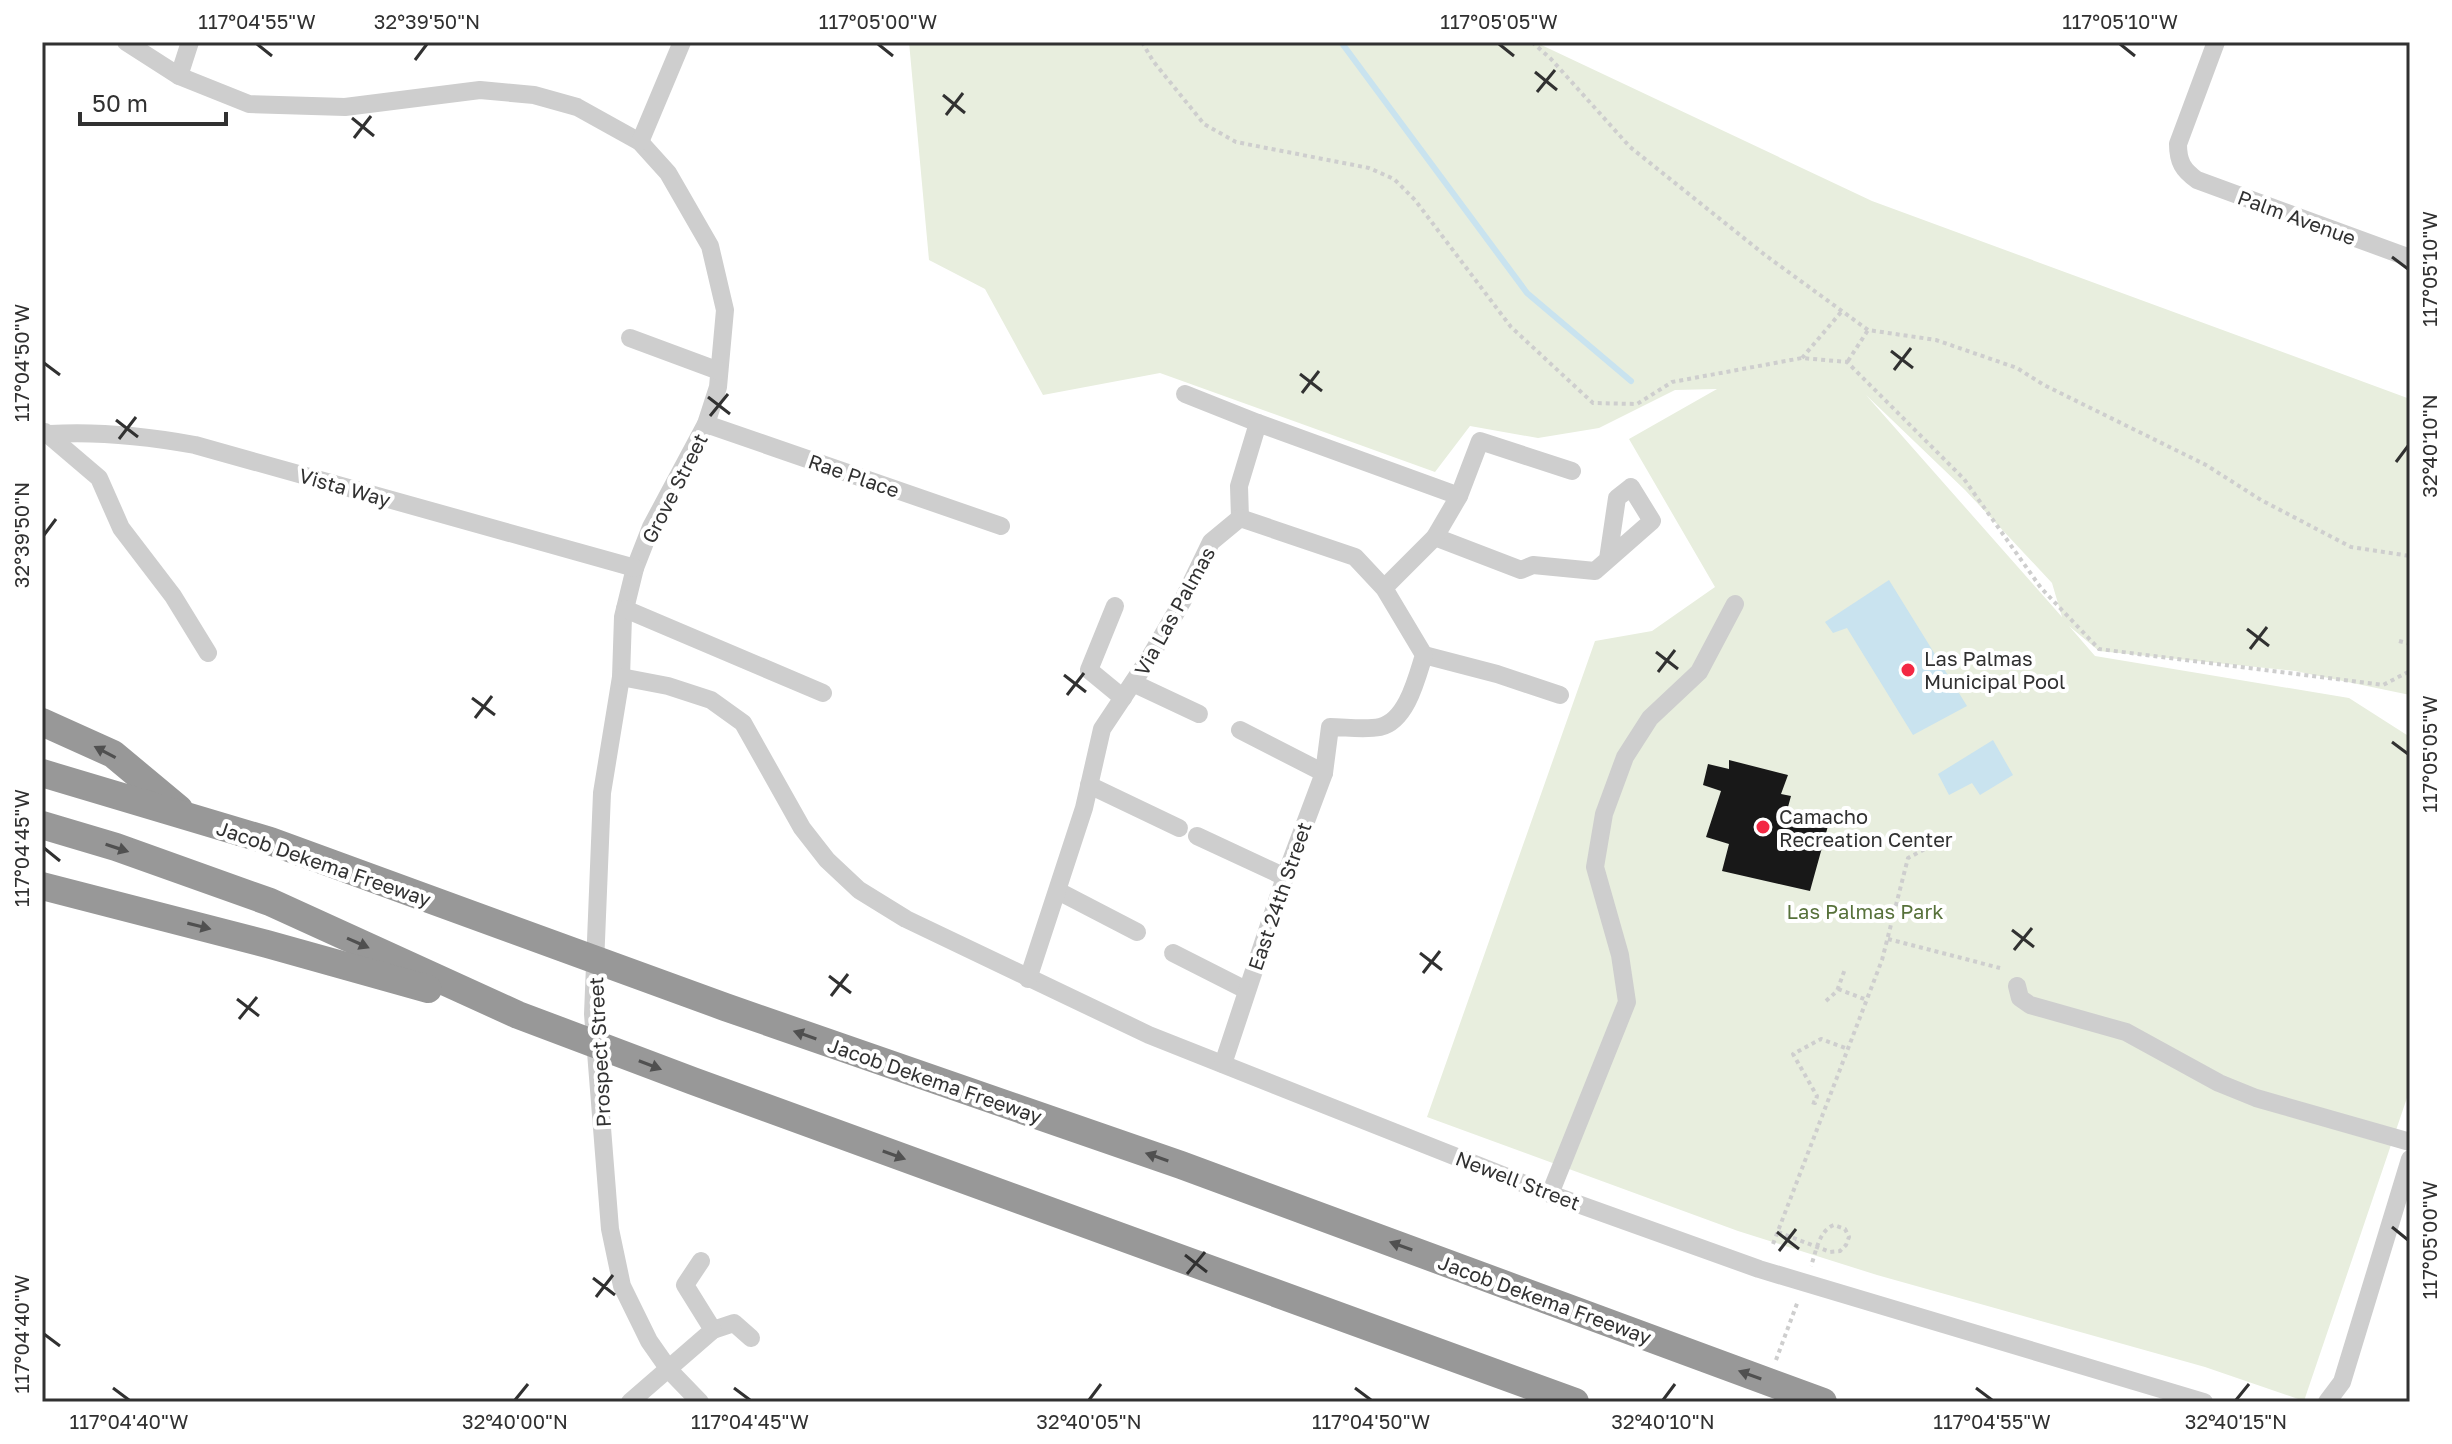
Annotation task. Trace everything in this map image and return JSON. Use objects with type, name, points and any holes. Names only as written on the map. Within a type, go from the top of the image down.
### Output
[{"type":"highway","points":[[42,722],[113,754],[188,817]]},
{"type":"highway","name":"Jacob Dekema Freeway","points":[[42,773],[270,841],[725,1007],[1181,1165],[1823,1402]]},
{"type":"highway","points":[[42,825],[116,847],[270,902],[518,1015],[708,1087],[1575,1402]]},
{"type":"highway","points":[[42,886],[267,944],[518,1015]]},
{"type":"street","name":"Grove Street","points":[[126,42],[179,76],[249,104],[345,107],[480,90],[534,95],[577,107],[640,142],[668,173],[710,246],[725,310],[718,387],[706,424],[651,527],[635,568],[625,609],[621,677]]},
{"type":"street","points":[[179,76],[190,42]]},
{"type":"street","points":[[640,142],[682,42]]},
{"type":"street","name":"Palm Avenue","points":[[2216,42],[2178,144],[2178,160],[2186,172],[2197,180],[2410,258]]},
{"type":"street","points":[[630,338],[719,371]]},
{"type":"street","points":[[1185,394],[1459,496]]},
{"type":"street","points":[[1258,423],[1239,486],[1240,518],[1355,557],[1384,588],[1424,655],[1560,695]]},
{"type":"street","name":"Rae Place","points":[[706,424],[1001,526]]},
{"type":"street","points":[[46,433],[99,478],[121,528],[173,596],[208,653]]},
{"type":"street","name":"Vista Way","points":[[46,433],[137,435],[195,445],[635,568]]},
{"type":"street","points":[[1384,588],[1435,537],[1459,496],[1480,441],[1572,471]]},
{"type":"street","name":"Via Las Palmas","points":[[1028,979],[1058,891],[1102,729],[1182,602],[1211,542],[1240,518]]},
{"type":"street","points":[[1435,537],[1521,570],[1533,565],[1595,571],[1608,559]]},
{"type":"street","points":[[1550,1194],[1627,1002],[1620,955],[1595,867],[1604,814],[1625,757],[1650,718],[1699,672],[1735,604]]},
{"type":"street","points":[[1115,606],[1089,670],[1128,690],[1199,714]]},
{"type":"street","points":[[625,609],[823,693]]},
{"type":"street","name":"East 24th Street","points":[[1223,1064],[1285,877],[1324,773],[1330,727],[1381,727],[1394,719],[1413,693],[1424,655]]},
{"type":"street","name":"Newell Street","points":[[621,677],[668,686],[711,700],[743,723],[802,828],[827,860],[859,890],[906,919],[1149,1035],[1550,1194],[1759,1269],[2204,1402]]},
{"type":"street","name":"Prospect Street","points":[[621,677],[602,793],[593,1014],[610,1229],[622,1286],[649,1341],[668,1368],[700,1402]]},
{"type":"street","points":[[1240,730],[1324,773]]},
{"type":"street","points":[[1089,785],[1179,828]]},
{"type":"street","points":[[1197,836],[1285,877]]},
{"type":"street","points":[[1058,891],[1137,932]]},
{"type":"street","points":[[1173,953],[1246,990]]},
{"type":"street","points":[[2017,986],[2020,998],[2030,1005],[2126,1032],[2244,1094],[2410,1142]]},
{"type":"street","points":[[2342,1402],[2342,1382],[2410,1159]]},
{"type":"street","points":[[701,1261],[685,1285],[713,1330]]},
{"type":"street","points":[[630,1402],[713,1330],[734,1323],[751,1338]]},
{"type":"street","points":[[2327,1402],[2342,1382]]},
{"type":"path","points":[[1142,42],[1153,61],[1204,124],[1236,142],[1369,168],[1394,179],[1415,200],[1511,327],[1593,403],[1637,404],[1672,382],[1802,358],[1847,362],[1964,479],[2041,588],[2099,649],[2383,685],[2410,671]]},
{"type":"path","points":[[1532,42],[1630,147],[1765,255],[1868,330],[1936,340],[2017,368],[2044,385],[2206,465],[2261,500],[2351,547],[2410,556]]},
{"type":"path","points":[[1802,358],[1842,311]]},
{"type":"path","points":[[1847,362],[1868,330]]},
{"type":"path","points":[[2399,641],[2410,644]]},
{"type":"path","points":[[1773,1244],[1867,1000],[1888,939],[1908,858],[1925,849]]},
{"type":"path","points":[[1888,939],[2000,968]]},
{"type":"path","points":[[1826,1001],[1838,989],[1845,969]]},
{"type":"path","points":[[1838,989],[1867,1000]]},
{"type":"path","points":[[1812,1102],[1815,1103],[1817,1096],[1793,1054],[1821,1039],[1848,1049]]},
{"type":"path","points":[[1778,1232],[1830,1252],[1840,1251],[1849,1241],[1848,1233],[1839,1225],[1828,1227],[1821,1236],[1806,1278]]},
{"type":"path","points":[[1776,1361],[1801,1292]]},
{"type":"green space","name":"Las Palmas Park","points":[[909,42],[1535,42],[1872,201],[2410,399],[2410,695],[2295,671],[2099,651],[2069,626],[2095,656],[2349,698],[2410,737],[2410,1089],[2304,1401],[2205,1367],[1877,1275],[1738,1231],[1427,1117],[1595,641],[1652,631],[1715,587],[1629,439],[1717,389],[1675,390],[1599,428],[1538,438],[1470,426],[1435,472],[1160,373],[1043,395],[985,289],[929,260]],"holes":[[[1866,395],[1965,490],[2052,583],[2062,617]]]},
{"type":"water","name":"Las Palmas Municipal Pool","points":[[1889,580],[1967,706],[1913,735],[1847,628],[1833,633],[1825,622]]},
{"type":"water","points":[[1993,740],[2013,775],[1980,795],[1972,783],[1949,795],[1938,774]]},
{"type":"building","points":[[1729,760],[1788,775],[1781,794],[1791,796],[1785,818],[1828,826],[1810,891],[1722,871],[1729,844],[1706,837],[1721,791],[1703,785],[1708,764],[1729,769]]},
{"type":"waterway","points":[[1341,42],[1527,293],[1631,381]]},
{"type":"place","name":"Las Palmas Municipal Pool","points":[[1908,670]]},
{"type":"place","name":"Camacho Recreation Center","points":[[1763,827]]}]
